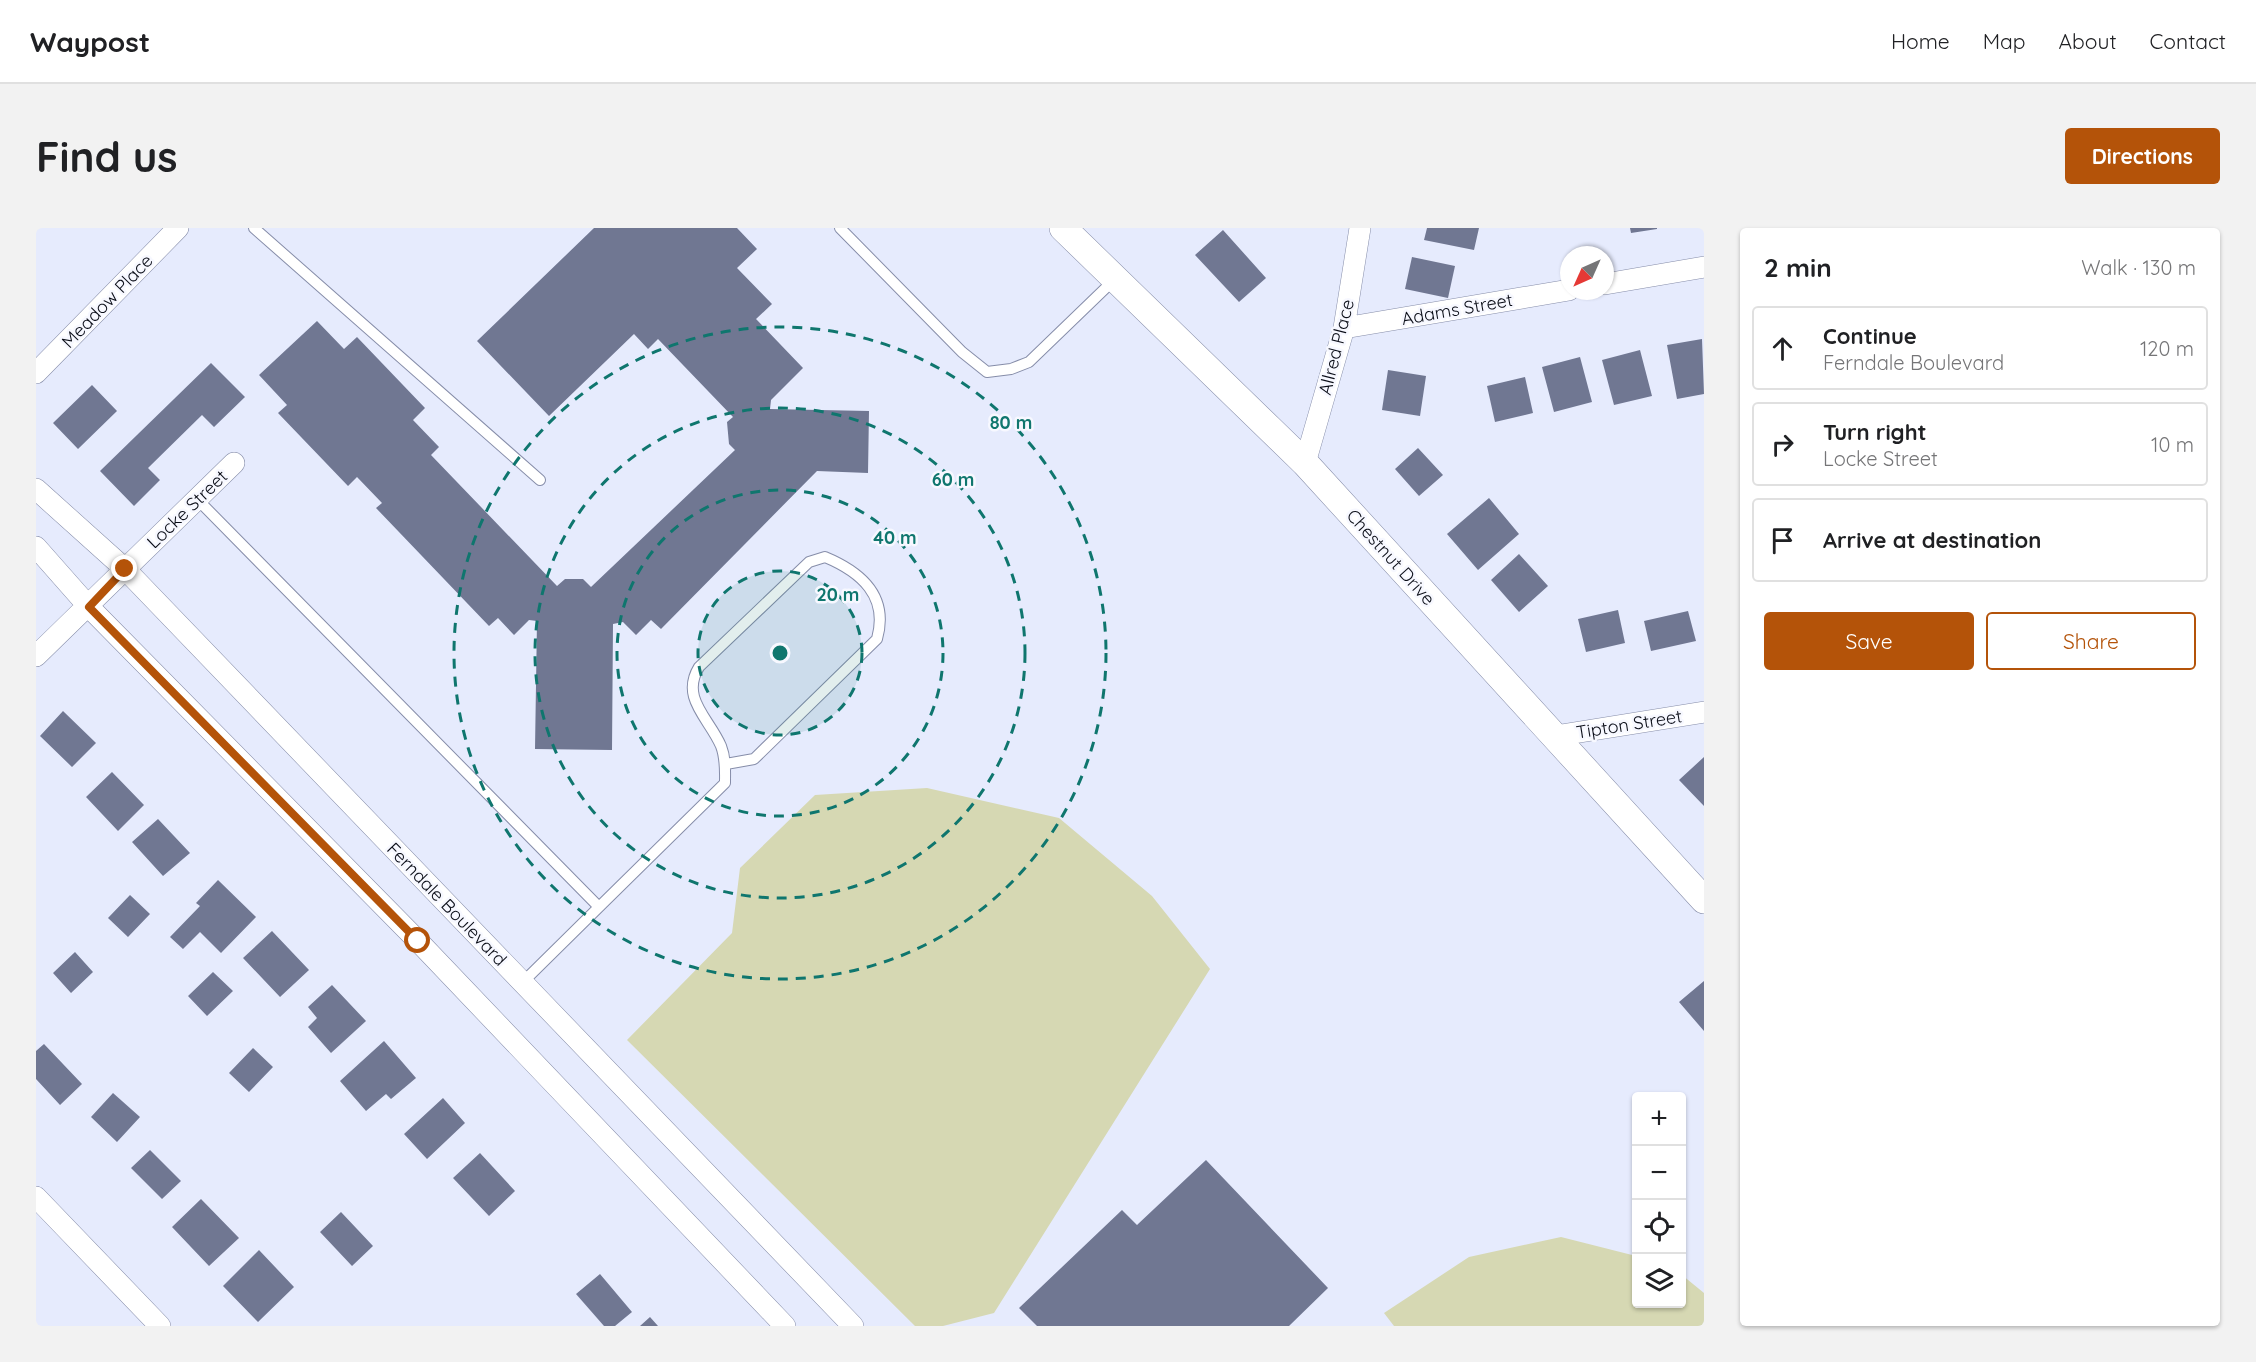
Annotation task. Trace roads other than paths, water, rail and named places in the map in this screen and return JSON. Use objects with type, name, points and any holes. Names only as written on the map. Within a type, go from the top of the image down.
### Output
[{"type":"street","name":"Meadow Place","points":[[36,373],[178,228]]},
{"type":"street","name":"Chestnut Drive","points":[[1063,228],[1305,464],[1704,900]]},
{"type":"street","name":"Allred Place","points":[[1305,464],[1344,328],[1360,228]]},
{"type":"street","points":[[1614,282],[1704,267]]},
{"type":"street","name":"Adams Street","points":[[1344,328],[1560,292]]},
{"type":"street","name":"Locke Street","points":[[36,656],[89,607],[234,463]]},
{"type":"street","name":"Ferndale Boulevard","points":[[36,489],[125,569],[853,1326]]},
{"type":"street","points":[[36,547],[89,607],[418,941],[785,1326]]},
{"type":"street","name":"Tipton Street","points":[[1555,736],[1704,712]]},
{"type":"street","points":[[36,1197],[160,1326]]},
{"type":"lane","points":[[254,228],[540,480]]},
{"type":"lane","points":[[840,228],[962,352],[987,372],[1011,369],[1029,362],[1114,280]]},
{"type":"lane","points":[[197,500],[599,907]]},
{"type":"lane","points":[[523,982],[725,783],[726,764],[722,747],[692,694],[691,680],[699,667],[808,562],[825,557],[859,575],[877,598],[880,627],[877,639],[754,759],[726,764]]}]
